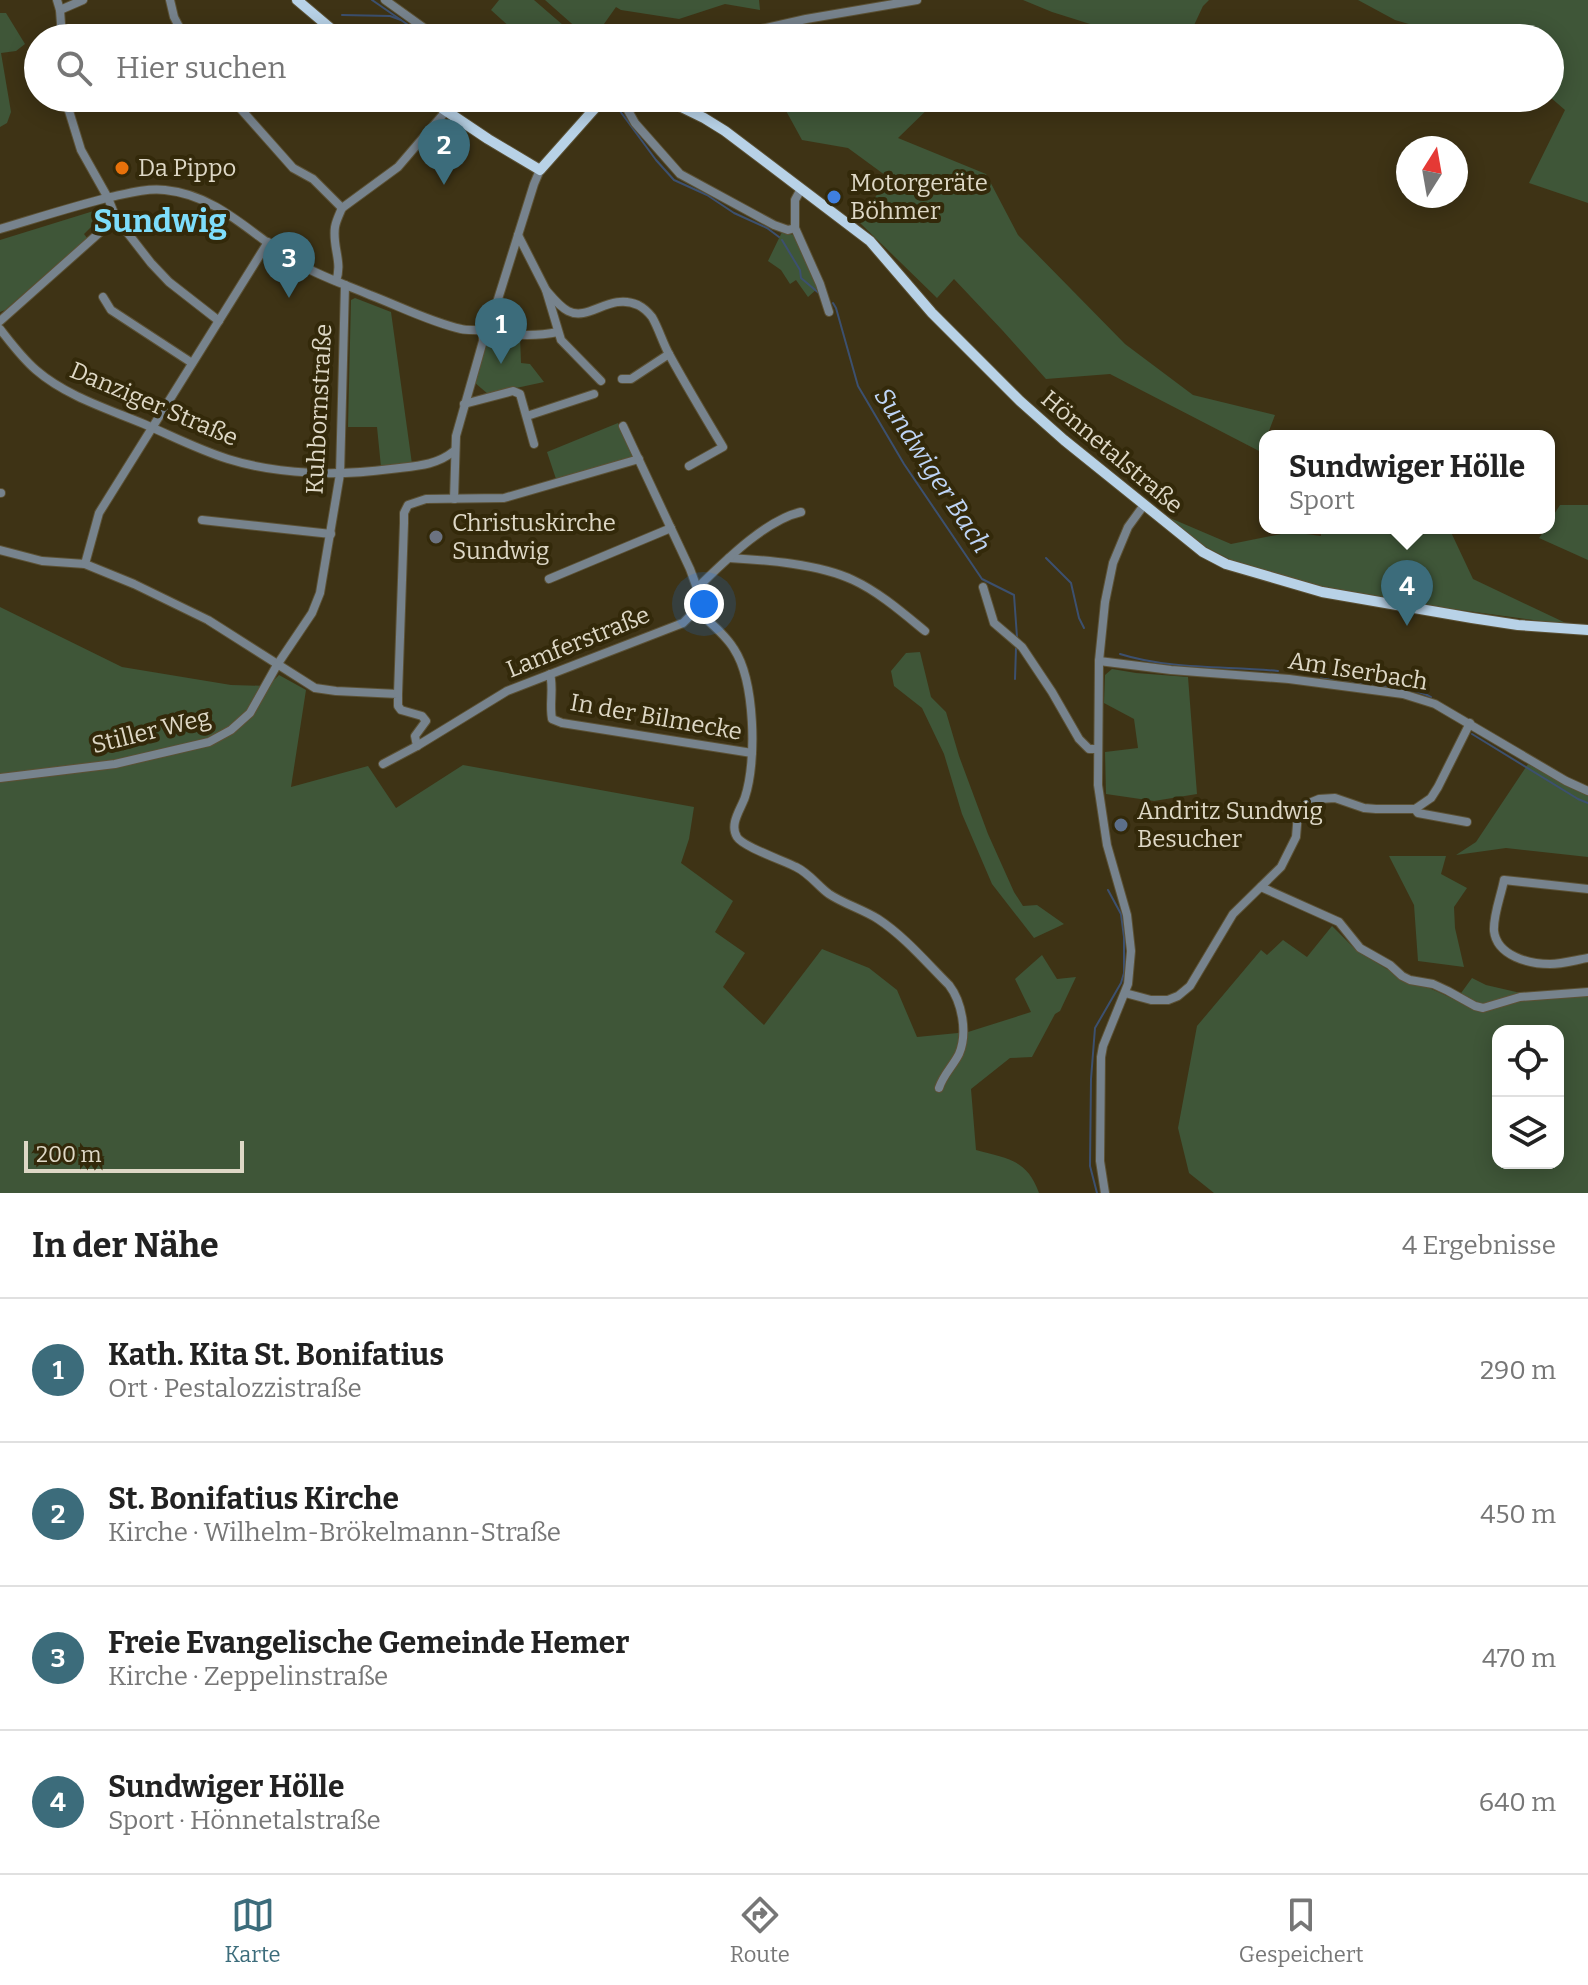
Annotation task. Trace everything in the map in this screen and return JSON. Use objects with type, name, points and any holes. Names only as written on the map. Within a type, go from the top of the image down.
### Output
[{"type":"main road","points":[[297,0],[325,24]]},
{"type":"main road","points":[[448,112],[540,170],[592,112]]},
{"type":"main road","name":"Hönnetalstraße","points":[[692,112],[704,118]]},
{"type":"main road","name":"Hönnetalstraße","points":[[695,112],[733,136],[870,241],[932,313],[1000,382],[1064,440],[1203,552],[1226,564],[1322,592],[1518,625],[1588,630]]},
{"type":"street","points":[[57,0],[61,24]]},
{"type":"street","points":[[60,10],[83,0]]},
{"type":"street","points":[[170,0],[178,24]]},
{"type":"street","points":[[385,0],[417,24]]},
{"type":"street","points":[[784,24],[917,0]]},
{"type":"street","points":[[69,112],[81,150],[116,218],[169,282],[219,321]]},
{"type":"street","points":[[243,112],[293,168],[313,179],[342,208],[398,167],[445,112]]},
{"type":"street","points":[[629,112],[680,174],[774,225],[788,230],[795,228]]},
{"type":"street","points":[[454,499],[456,436],[483,341],[483,330],[493,315],[540,170]]},
{"type":"street","points":[[801,189],[795,200],[795,228],[829,312]]},
{"type":"street","points":[[0,229],[146,190],[192,193],[222,210],[292,260],[340,283],[460,329],[495,334],[558,332]]},
{"type":"street","name":"Kuhbornstraße","points":[[277,665],[316,605],[320,593],[340,474],[340,283],[334,237],[342,208]]},
{"type":"street","points":[[0,321],[116,218]]},
{"type":"street","points":[[517,234],[546,290],[561,340],[601,381]]},
{"type":"street","points":[[85,564],[99,513],[268,242]]},
{"type":"street","points":[[546,290],[565,310],[578,314],[610,302],[633,303],[643,307],[652,317],[669,354],[723,447],[689,466]]},
{"type":"street","points":[[103,297],[111,310],[192,363]]},
{"type":"street","name":"Danziger Straße","points":[[0,329],[37,371],[62,388],[199,449],[249,465],[340,474],[432,464],[454,451]]},
{"type":"street","points":[[622,379],[631,379],[669,354]]},
{"type":"street","points":[[464,404],[513,391],[520,394],[534,444]]},
{"type":"street","points":[[527,416],[594,394]]},
{"type":"street","points":[[623,426],[697,588],[696,610],[734,648],[745,670],[752,753],[745,797],[734,826],[737,838],[800,869],[828,893],[876,917],[949,985],[956,994],[963,1035],[958,1054],[939,1088]]},
{"type":"street","points":[[417,746],[415,736],[426,721],[422,716],[401,710],[398,706],[404,513],[408,505],[426,499],[504,498],[639,459]]},
{"type":"street","points":[[1105,1193],[1100,1161],[1101,1057],[1125,993],[1131,963],[1127,915],[1106,836],[1097,773],[1099,661],[1105,602],[1113,563],[1128,527],[1144,505]]},
{"type":"street","points":[[697,588],[765,529],[789,514],[801,512]]},
{"type":"street","points":[[202,520],[331,534]]},
{"type":"street","points":[[549,579],[671,528]]},
{"type":"street","points":[[0,550],[42,561],[85,564],[134,584],[208,620],[315,688],[398,694]]},
{"type":"street","points":[[729,558],[811,567],[852,579],[925,631]]},
{"type":"street","points":[[983,587],[994,623],[1022,647],[1079,739],[1089,749],[1097,749]]},
{"type":"street","name":"Lamferstraße","points":[[383,764],[507,691],[683,623],[696,610]]},
{"type":"street","name":"Am Iserbach","points":[[1099,661],[1289,679],[1389,692],[1435,704],[1588,791]]},
{"type":"street","name":"Stiller Weg","points":[[0,778],[115,764],[209,742],[231,730],[250,713],[277,665]]},
{"type":"street","name":"In der Bilmecke","points":[[550,674],[553,685],[552,719],[562,723],[752,753]]},
{"type":"street","points":[[1125,993],[1151,1000],[1168,1000],[1190,986],[1233,914],[1281,867],[1296,837],[1298,813],[1302,806],[1319,799],[1335,798],[1364,808],[1415,809],[1431,798],[1470,723]]},
{"type":"street","points":[[1415,809],[1418,813],[1467,822]]},
{"type":"street","points":[[1588,889],[1504,880],[1494,928],[1498,943],[1504,950],[1532,963],[1552,964],[1588,958]]},
{"type":"street","points":[[1261,887],[1339,922],[1360,948],[1390,965],[1402,976],[1433,984],[1475,1006],[1483,1008],[1520,997],[1588,992]]},
{"type":"green space","points":[[499,0],[534,0],[562,24],[506,24],[491,10]]},
{"type":"green space","points":[[545,0],[759,0],[760,10],[725,4],[679,19],[616,7],[604,24],[572,24]]},
{"type":"green space","points":[[1023,0],[1209,0],[1195,24],[1090,24]]},
{"type":"green space","points":[[1358,0],[1588,0],[1588,203],[1529,183],[1565,110],[1564,24],[1409,24]]},
{"type":"green space","points":[[0,13],[6,13],[24,45],[16,51],[1,53],[11,112],[7,123],[0,127]]},
{"type":"green space","points":[[787,112],[925,112],[898,138],[986,174],[1018,235],[1125,344],[1193,395],[1275,415],[1269,430],[1259,430],[1259,451],[1110,374],[1046,379],[954,279],[937,298],[858,221],[889,178],[848,148],[802,140]]},
{"type":"green space","points":[[100,209],[107,212],[107,220],[99,227],[94,224],[84,234],[87,238],[0,312],[0,240]]},
{"type":"green space","points":[[782,232],[794,235],[818,288],[808,297],[796,280],[790,284],[781,270],[768,261]]},
{"type":"green space","points":[[355,298],[391,312],[412,464],[381,467],[377,427],[348,427],[351,300]]},
{"type":"green space","points":[[493,336],[520,336],[521,363],[530,364],[544,382],[488,394],[474,382],[487,342]]},
{"type":"green space","points":[[618,423],[635,457],[556,479],[547,452]]},
{"type":"green space","points":[[1560,505],[1588,505],[1588,560],[1539,538],[1542,534],[1555,534],[1555,513]]},
{"type":"green space","points":[[1163,515],[1231,544],[1281,534],[1452,534],[1473,579],[1570,625],[1320,586],[1231,560],[1200,544]]},
{"type":"green space","points":[[0,607],[122,667],[231,685],[268,686],[279,675],[306,690],[291,787],[368,766],[396,808],[463,765],[694,807],[681,863],[733,901],[715,932],[745,953],[723,987],[764,1025],[822,949],[869,968],[897,990],[917,1037],[968,1032],[1031,1012],[1015,979],[1042,955],[1057,979],[1076,977],[1060,1011],[1055,1014],[1032,1057],[1010,1058],[971,1089],[976,1150],[1015,1162],[1029,1173],[1039,1193],[0,1193]]},
{"type":"green space","points":[[920,652],[931,697],[946,712],[988,834],[1014,892],[1023,906],[1037,905],[1064,924],[1034,938],[992,884],[962,814],[944,754],[922,708],[894,686],[891,671],[906,653]]},
{"type":"green space","points":[[1112,669],[1188,677],[1197,794],[1154,801],[1106,794],[1105,752],[1138,748],[1134,719],[1104,703],[1105,675]]},
{"type":"green space","points":[[1528,764],[1588,796],[1588,857],[1506,848],[1456,855],[1476,842]]},
{"type":"green space","points":[[1389,856],[1446,856],[1441,874],[1467,888],[1454,907],[1455,928],[1464,967],[1418,961],[1414,905]]},
{"type":"green space","points":[[1332,926],[1356,950],[1387,969],[1456,1000],[1472,978],[1486,985],[1529,995],[1588,992],[1588,1193],[1214,1193],[1189,1173],[1178,1128],[1197,1026],[1261,950],[1267,955],[1283,940],[1307,957]]},
{"type":"waterway","name":"Sundwiger Bach","points":[[372,0],[407,24]]},
{"type":"waterway","points":[[342,15],[390,16],[401,20]]},
{"type":"waterway","name":"Sundwiger Bach","points":[[621,112],[674,180],[707,195],[779,237]]},
{"type":"waterway","name":"Sundwiger Bach","points":[[782,240],[800,270],[801,278],[820,294]]},
{"type":"waterway","name":"Sundwiger Bach","points":[[833,303],[858,386],[904,464],[982,579],[1014,595],[1017,637]]},
{"type":"waterway","name":"Sundwiger Bach","points":[[1046,558],[1071,583],[1084,628]]},
{"type":"waterway","name":"Sundwiger Bach","points":[[1015,679],[1016,648]]},
{"type":"waterway","points":[[1120,654],[1159,663],[1278,671]]},
{"type":"waterway","points":[[1321,678],[1336,681]]},
{"type":"waterway","points":[[1342,682],[1401,688],[1431,697]]},
{"type":"waterway","points":[[1472,734],[1588,803]]},
{"type":"waterway","name":"Sundwiger Bach","points":[[1097,1193],[1090,1166],[1095,1028],[1124,973],[1121,914],[1108,890]]},
{"type":"place","name":"Da Pippo","points":[[122,168]]},
{"type":"place","name":"St. Bonifatius Kirche","points":[[444,185]]},
{"type":"place","name":"Motorgeräte Böhmer","points":[[834,197]]},
{"type":"place","name":"Freie Evangelische Gemeinde Hemer","points":[[289,298]]},
{"type":"place","name":"Kath. Kita St. Bonifatius","points":[[501,364]]},
{"type":"place","name":"Christuskirche Sundwig","points":[[436,537]]},
{"type":"place","name":"Sundwiger Hölle","points":[[1407,626]]},
{"type":"place","name":"Andritz Sundwig Besucher","points":[[1121,825]]},
{"type":"district","name":"Sundwig","points":[[160,221]]}]
